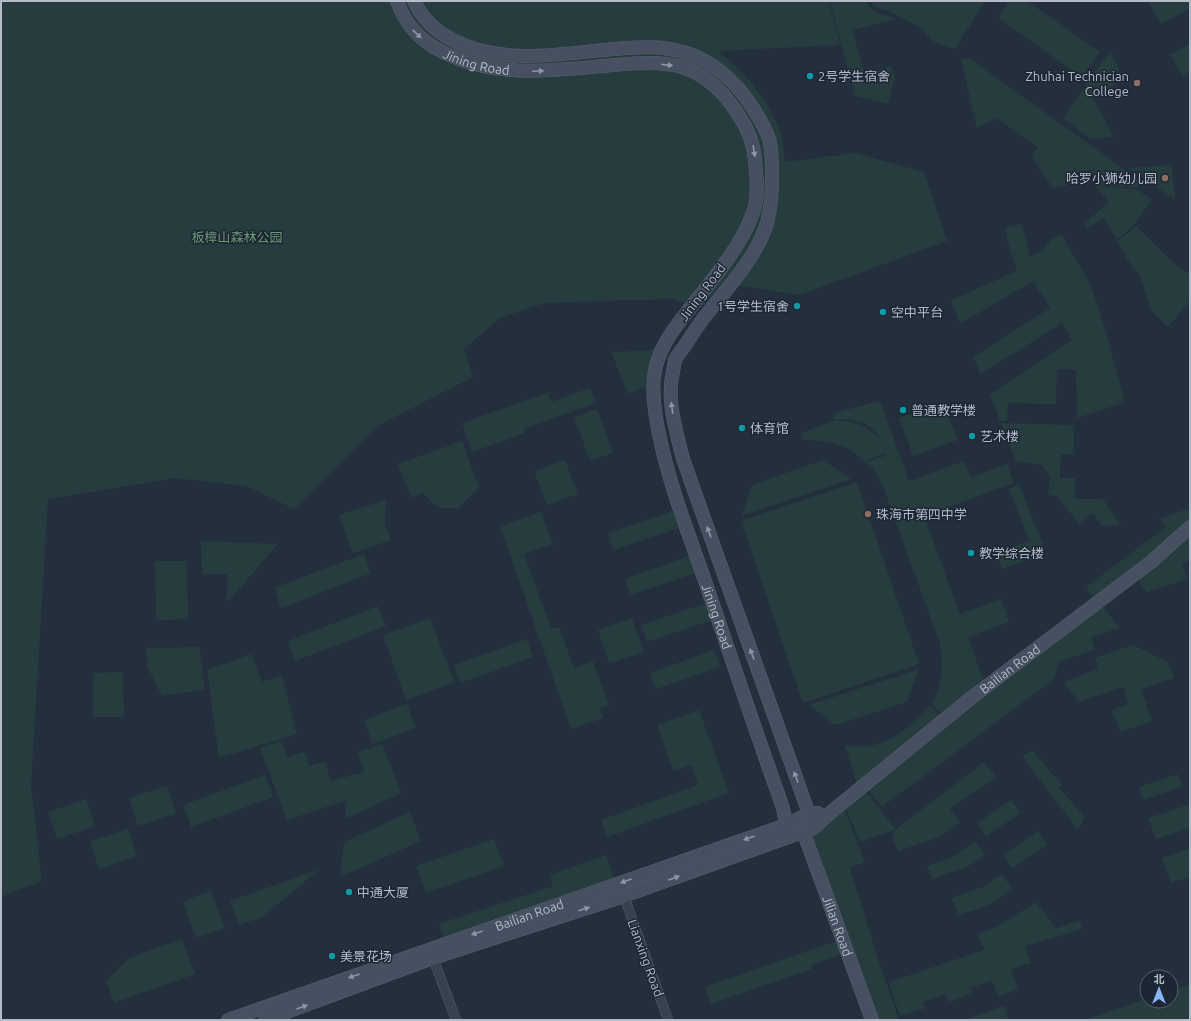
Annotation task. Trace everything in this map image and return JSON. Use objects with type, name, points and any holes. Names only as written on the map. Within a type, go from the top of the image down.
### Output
[{"type":"main road","name":"Jining Road","points":[[397,1],[416,34],[436,48],[455,58],[476,65],[502,70],[536,72],[638,63],[681,67],[710,81],[720,91],[733,106],[752,140],[757,179],[756,201],[750,220],[739,241],[725,262],[678,324],[660,351],[654,376],[654,408],[664,456],[679,507],[783,808],[786,825]]},
{"type":"main road","name":"Jining Road","points":[[414,1],[426,21],[440,33],[461,45],[484,52],[511,56],[538,56],[636,47],[663,48],[683,52],[701,58],[722,72],[740,91],[756,112],[769,139],[772,168],[772,199],[767,224],[758,244],[746,263],[698,326],[675,360],[670,382],[671,406],[682,459],[810,813]]},
{"type":"main road","name":"Bailian Road","points":[[265,1020],[434,958],[624,896],[809,829],[971,698],[1151,562],[1190,527]]},
{"type":"main road","name":"Bailian Road","points":[[228,1020],[786,825],[810,813],[830,813]]},
{"type":"main road","points":[[786,825],[809,829],[810,813]]},
{"type":"main road","name":"Jilian Road","points":[[809,829],[872,1020]]},
{"type":"street","name":"Lianxing Road","points":[[624,896],[668,1020]]},
{"type":"street","points":[[434,958],[456,1020]]},
{"type":"green space","name":"板樟山森林公园","points":[[1,1],[829,1],[840,45],[718,51],[734,65],[761,95],[778,126],[785,162],[855,153],[924,172],[947,241],[799,295],[730,284],[710,310],[671,299],[544,303],[500,318],[464,349],[473,377],[377,426],[294,509],[247,486],[174,478],[48,499],[31,786],[42,881],[1,897]]},
{"type":"green space","points":[[830,1],[865,1],[874,11],[895,19],[852,30],[865,74],[891,66],[895,78],[888,104],[855,96]]},
{"type":"green space","points":[[870,1],[985,1],[955,49],[934,42],[921,28],[892,13],[875,7]]},
{"type":"green space","points":[[1010,1],[1027,1],[1100,52],[1082,77],[998,18]]},
{"type":"green space","points":[[1148,1],[1190,1],[1190,8],[1161,24]]},
{"type":"green space","points":[[1190,44],[1190,73],[1183,77],[1170,55]]},
{"type":"green space","points":[[1110,51],[1120,70],[1110,75],[1115,85],[1093,97],[1114,137],[1091,139],[1063,118]]},
{"type":"green space","points":[[969,58],[1142,182],[1137,188],[1095,184],[1091,170],[1072,174],[1074,183],[1053,188],[1032,157],[1037,147],[997,118],[977,128],[961,60]]},
{"type":"green space","points":[[1172,165],[1175,200],[1129,168]]},
{"type":"green space","points":[[1095,185],[1138,190],[1152,200],[1133,226],[1117,240],[1104,218],[1087,228],[1084,224],[1109,202]]},
{"type":"green space","points":[[1022,224],[1030,256],[1042,252],[1052,238],[1062,235],[1090,284],[1100,312],[1125,402],[1077,418],[1076,370],[1057,369],[1056,404],[1008,403],[1007,421],[1000,421],[990,395],[1072,340],[1062,323],[981,374],[973,357],[1050,308],[1033,281],[960,324],[951,300],[1017,271],[1005,228]]},
{"type":"green space","points":[[1136,226],[1176,265],[1190,274],[1190,301],[1168,327],[1151,310],[1139,272],[1134,270],[1117,242]]},
{"type":"green space","points":[[656,350],[651,385],[628,394],[611,352]]},
{"type":"green space","points":[[590,388],[596,403],[523,429],[525,433],[472,452],[462,423],[547,393],[551,402]]},
{"type":"green space","points":[[880,401],[909,481],[964,461],[971,478],[1007,464],[1014,483],[924,516],[960,614],[1001,599],[1009,622],[968,637],[984,682],[944,716],[932,704],[942,673],[942,658],[939,641],[882,484],[872,467],[864,462],[885,456],[883,450],[884,454],[863,461],[854,452],[843,446],[823,441],[803,440],[801,433],[832,421],[838,421],[850,422],[864,426],[879,438],[878,434],[865,423],[848,419],[833,419],[835,413]]},
{"type":"green space","points":[[944,402],[957,440],[913,456],[899,418]]},
{"type":"green space","points":[[597,409],[613,453],[590,461],[574,417]]},
{"type":"green space","points":[[1001,423],[1074,425],[1074,455],[1061,454],[1060,478],[1075,478],[1075,499],[1103,499],[1121,525],[1102,526],[1093,513],[1079,524],[1057,496],[1048,495],[1050,477],[1041,465],[1016,461]]},
{"type":"green space","points":[[462,441],[479,488],[457,509],[437,507],[423,493],[411,498],[398,464]]},
{"type":"green space","points":[[565,460],[578,494],[547,505],[534,471]]},
{"type":"green space","points":[[823,460],[851,479],[742,516],[752,485]]},
{"type":"green space","points":[[857,482],[919,664],[803,703],[741,521]]},
{"type":"green space","points":[[1019,484],[1046,553],[1002,569],[996,554],[1029,541],[1009,489]]},
{"type":"green space","points":[[386,500],[385,525],[391,540],[353,553],[339,515]]},
{"type":"green space","points":[[1190,508],[1190,524],[1095,601],[1086,587],[1166,527],[1159,519]]},
{"type":"green space","points":[[673,511],[678,528],[613,550],[608,533]]},
{"type":"green space","points":[[541,512],[553,544],[524,554],[551,629],[559,627],[574,668],[593,661],[609,705],[600,708],[603,718],[571,729],[500,526]]},
{"type":"green space","points":[[1190,532],[1190,561],[1182,564],[1187,579],[1147,592],[1136,579]]},
{"type":"green space","points":[[201,541],[278,544],[227,603],[227,574],[202,574]]},
{"type":"green space","points":[[364,554],[371,573],[281,608],[274,588]]},
{"type":"green space","points":[[689,556],[695,573],[630,595],[625,579]]},
{"type":"green space","points":[[155,561],[187,561],[188,619],[156,620]]},
{"type":"green space","points":[[706,603],[712,620],[647,642],[641,625]]},
{"type":"green space","points":[[1100,603],[1120,628],[1091,637],[1095,650],[1059,661],[1054,679],[882,807],[867,788]]},
{"type":"green space","points":[[378,606],[386,626],[295,661],[288,641]]},
{"type":"green space","points":[[430,618],[454,682],[406,700],[383,635]]},
{"type":"green space","points":[[632,618],[644,652],[609,663],[598,630]]},
{"type":"green space","points":[[527,639],[533,657],[460,683],[454,665]]},
{"type":"green space","points":[[1133,645],[1168,662],[1174,678],[1141,689],[1152,721],[1120,732],[1112,710],[1128,704],[1123,687],[1079,702],[1064,682],[1098,669],[1095,658]]},
{"type":"green space","points":[[199,647],[205,689],[162,696],[147,666],[146,648]]},
{"type":"green space","points":[[714,650],[720,667],[656,689],[650,673]]},
{"type":"green space","points":[[251,654],[262,682],[282,675],[297,734],[219,758],[207,670]]},
{"type":"green space","points":[[919,669],[907,702],[835,725],[809,705]]},
{"type":"green space","points":[[123,672],[124,717],[93,717],[93,673]]},
{"type":"green space","points":[[407,704],[416,728],[373,744],[364,720]]},
{"type":"green space","points":[[931,706],[941,718],[858,787],[845,746],[869,746],[879,744],[903,731]]},
{"type":"green space","points":[[699,710],[729,793],[607,837],[601,820],[698,785],[691,765],[673,771],[657,725]]},
{"type":"green space","points":[[282,741],[287,757],[305,752],[309,766],[325,762],[331,781],[364,772],[358,752],[382,744],[401,793],[345,819],[347,800],[287,820],[260,748]]},
{"type":"green space","points":[[1032,750],[1062,785],[1059,788],[1085,817],[1078,830],[1022,756]]},
{"type":"green space","points":[[984,762],[996,777],[950,809],[960,822],[939,837],[898,851],[892,835],[895,830],[860,842],[845,806],[865,790],[896,830]]},
{"type":"green space","points":[[1178,774],[1183,786],[1143,800],[1139,787]]},
{"type":"green space","points":[[265,775],[273,797],[191,827],[183,805]]},
{"type":"green space","points":[[167,786],[176,813],[138,826],[129,798]]},
{"type":"green space","points":[[86,799],[95,826],[57,839],[48,812]]},
{"type":"green space","points":[[1011,800],[1021,813],[986,836],[977,823]]},
{"type":"green space","points":[[1188,805],[1190,811],[1190,828],[1156,839],[1148,818]]},
{"type":"green space","points":[[843,806],[865,862],[850,868],[879,962],[899,1020],[875,1020],[806,833]]},
{"type":"green space","points":[[410,812],[421,841],[340,877],[344,842]]},
{"type":"green space","points":[[128,829],[137,856],[99,869],[90,841]]},
{"type":"green space","points":[[1038,831],[1047,845],[1012,868],[1003,855]]},
{"type":"green space","points":[[494,839],[504,866],[426,893],[416,866]]},
{"type":"green space","points":[[975,842],[985,855],[967,867],[932,879],[927,866],[953,857]]},
{"type":"green space","points":[[1190,848],[1190,877],[1171,883],[1162,858]]},
{"type":"green space","points":[[606,855],[615,882],[445,941],[439,924],[553,886],[550,875]]},
{"type":"green space","points":[[320,869],[262,917],[239,925],[230,901]]},
{"type":"green space","points":[[1002,874],[1012,889],[990,905],[958,915],[952,898],[983,887]]},
{"type":"green space","points":[[211,891],[225,928],[196,938],[183,901]]},
{"type":"green space","points":[[1036,902],[1056,928],[1080,921],[1082,929],[1025,946],[1031,963],[1011,969],[1018,989],[998,997],[992,980],[971,988],[972,994],[949,1002],[946,994],[923,1002],[926,1008],[900,1016],[889,982],[984,950],[978,934],[995,928]]},
{"type":"green space","points":[[182,939],[195,974],[114,1003],[106,981],[129,958]]},
{"type":"green space","points":[[839,940],[844,953],[811,965],[812,969],[711,1004],[705,987]]},
{"type":"green space","points":[[1190,984],[1190,1020],[1084,1020],[1139,1002],[1139,1009],[1179,1009],[1179,988]]},
{"type":"green space","points":[[1003,1006],[1008,1020],[964,1020]]},
{"type":"place","name":"2号学生宿舍","points":[[810,76]]},
{"type":"place","name":"Zhuhai Technician College","points":[[1137,83]]},
{"type":"place","name":"哈罗小狮幼儿园","points":[[1165,178]]},
{"type":"place","name":"1号学生宿舍","points":[[797,306]]},
{"type":"place","name":"空中平台","points":[[883,312]]},
{"type":"place","name":"普通教学楼","points":[[903,410]]},
{"type":"place","name":"体育馆","points":[[742,428]]},
{"type":"place","name":"艺术楼","points":[[972,436]]},
{"type":"place","name":"珠海市第四中学","points":[[868,514]]},
{"type":"place","name":"教学综合楼","points":[[971,553]]},
{"type":"place","name":"中通大厦","points":[[349,892]]},
{"type":"place","name":"美景花场","points":[[332,956]]}]
